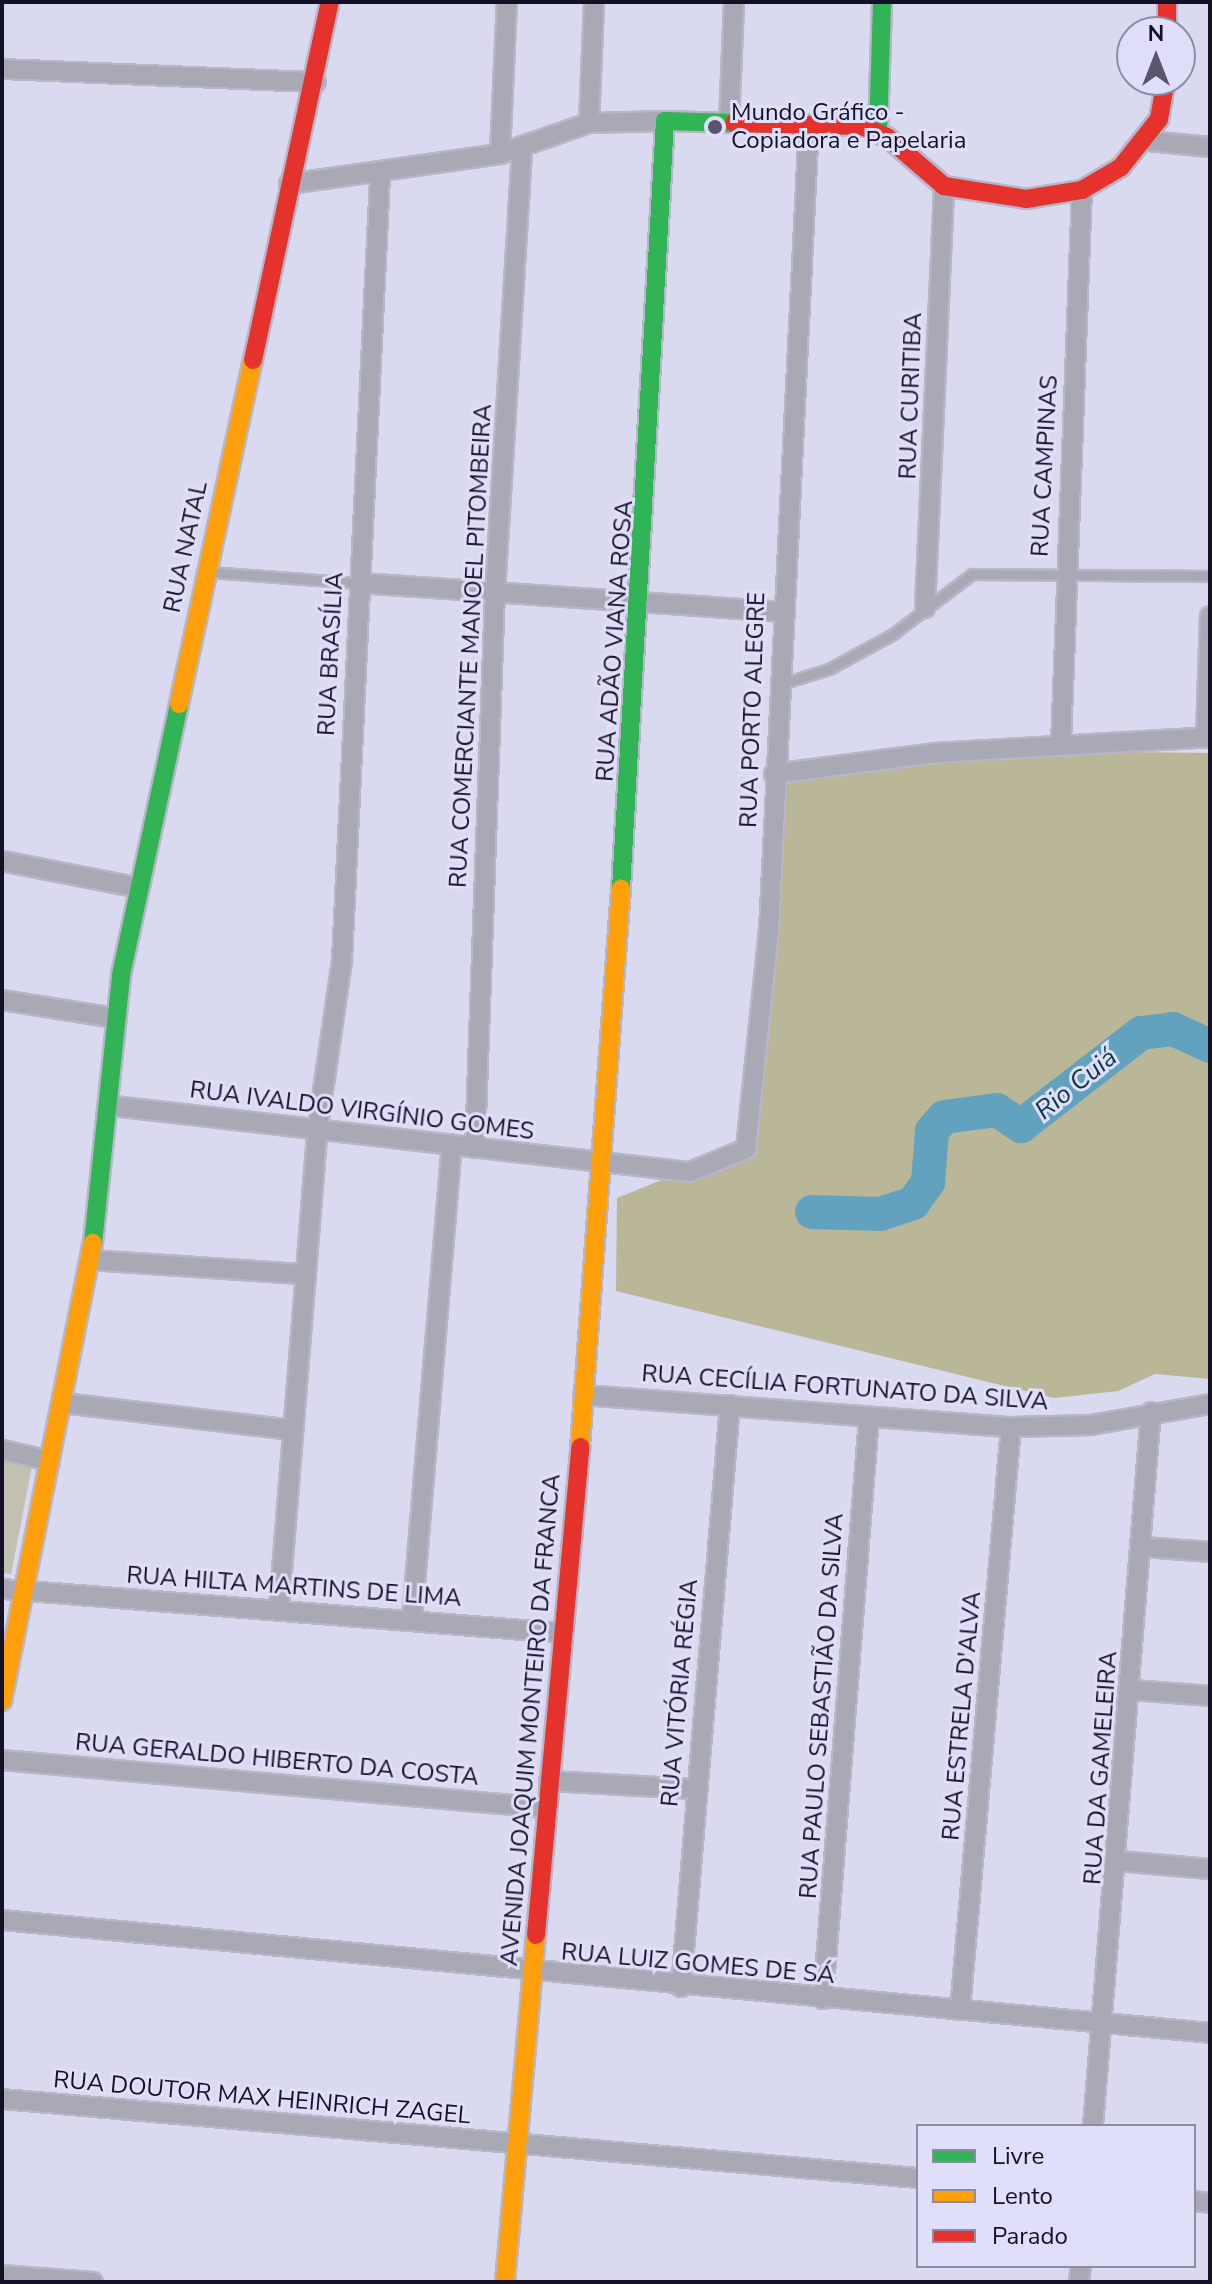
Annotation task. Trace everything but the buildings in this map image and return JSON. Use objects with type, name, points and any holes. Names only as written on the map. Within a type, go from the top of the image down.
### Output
[{"type":"street","name":"RUA NATAL","points":[[2,1701],[91,1260],[113,1106],[115,1018],[139,888],[289,184],[316,82],[330,2]]},
{"type":"street","points":[[500,154],[507,2]]},
{"type":"street","points":[[589,123],[594,2]]},
{"type":"street","points":[[729,123],[734,2]]},
{"type":"street","points":[[878,131],[882,2]]},
{"type":"street","points":[[2,69],[316,82]]},
{"type":"street","points":[[289,184],[380,177],[500,154],[589,123],[665,121],[809,125],[878,131],[944,186],[1026,199],[1082,190],[1148,141],[1161,96]]},
{"type":"street","name":"RUA ADÃO VIANA ROSA","points":[[605,1163],[642,604],[665,121]]},
{"type":"street","name":"RUA PORTO ALEGRE","points":[[605,1163],[690,1172],[740,1154],[750,1143],[774,774],[780,612],[809,125]]},
{"type":"street","points":[[1148,141],[1210,147]]},
{"type":"street","name":"RUA COMERCIANTE MANOEL PITOMBEIRA","points":[[475,1148],[495,592],[522,146]]},
{"type":"street","name":"RUA BRASÍLIA","points":[[279,1608],[317,1132],[342,960],[380,177]]},
{"type":"street","name":"RUA CURITIBA","points":[[925,608],[944,186]]},
{"type":"street","name":"RUA CAMPINAS","points":[[1061,744],[1064,572],[1082,190]]},
{"type":"street","points":[[359,583],[780,612]]},
{"type":"street","points":[[774,774],[1061,744],[1208,737],[1210,616]]},
{"type":"street","points":[[2,861],[139,888]]},
{"type":"street","points":[[2,1000],[115,1018]]},
{"type":"street","name":"RUA IVALDO VIRGÍNIO GOMES","points":[[113,1106],[605,1163]]},
{"type":"street","points":[[412,1619],[452,1145]]},
{"type":"street","name":"AVENIDA JOAQUIM MONTEIRO DA FRANCA","points":[[505,2282],[605,1163]]},
{"type":"street","points":[[91,1260],[304,1274]]},
{"type":"street","name":"RUA CECÍLIA FORTUNATO DA SILVA","points":[[583,1395],[1011,1427],[1091,1425],[1210,1404]]},
{"type":"street","points":[[63,1403],[292,1430]]},
{"type":"street","name":"RUA VITÓRIA RÉGIA","points":[[681,1987],[695,1789],[730,1405]]},
{"type":"street","name":"RUA DA GAMELEIRA","points":[[1093,2124],[1118,1861],[1151,1412]]},
{"type":"street","name":"RUA PAULO SEBASTIÃO DA SILVA","points":[[823,1999],[869,1417]]},
{"type":"street","name":"RUA ESTRELA D'ALVA","points":[[960,2010],[1011,1427]]},
{"type":"street","points":[[2,1450],[50,1461]]},
{"type":"street","points":[[1142,1547],[1210,1552]]},
{"type":"street","name":"RUA HILTA MARTINS DE LIMA","points":[[2,1589],[279,1608],[561,1633]]},
{"type":"street","points":[[1131,1690],[1210,1696]]},
{"type":"street","name":"RUA GERALDO HIBERTO DA COSTA","points":[[2,1760],[547,1808]]},
{"type":"street","points":[[549,1781],[695,1789]]},
{"type":"street","points":[[1118,1861],[1210,1869]]},
{"type":"street","name":"RUA LUIZ GOMES DE SÁ","points":[[2,1920],[533,1974],[1210,2033]]},
{"type":"street","name":"RUA DOUTOR MAX HEINRICH ZAGEL","points":[[2,2099],[916,2178]]},
{"type":"street","points":[[2,2275],[83,2282]]},
{"type":"lane","points":[[206,571],[359,583]]},
{"type":"lane","points":[[778,685],[837,665],[972,574],[1064,572],[1210,576]]},
{"type":"shaded area","points":[[1035,751],[1210,753],[1210,1379],[1155,1374],[1118,1391],[1054,1398],[616,1291],[617,1198],[749,1145],[779,781]]},
{"type":"shaded area","points":[[2,1460],[32,1466],[11,1574],[2,1573]]},
{"type":"waterway","name":"Rio Cuiá","points":[[812,1212],[880,1214],[913,1203],[928,1182],[932,1131],[944,1117],[997,1110],[1021,1126],[1141,1033],[1173,1029],[1210,1046]]},
{"type":"traffic: fast","points":[[878,131],[882,2]]},
{"type":"traffic: fast","points":[[621,889],[665,121],[734,123]]},
{"type":"traffic: fast","points":[[93,1243],[121,975],[179,704]]},
{"type":"traffic: slow","points":[[179,704],[253,360]]},
{"type":"traffic: slow","points":[[580,1447],[621,889]]},
{"type":"traffic: slow","points":[[2,1701],[93,1243]]},
{"type":"traffic: slow","points":[[505,2282],[536,1935]]},
{"type":"traffic: jam","points":[[253,360],[330,2]]},
{"type":"traffic: jam","points":[[1167,2],[1167,16]]},
{"type":"traffic: jam","points":[[734,123],[862,126],[887,137],[944,186],[1026,199],[1082,190],[1121,167],[1159,119],[1163,96]]},
{"type":"traffic: jam","points":[[536,1935],[580,1447]]},
{"type":"place","name":"Mundo Gráfico - Copiadora e Papelaria","points":[[715,127]]}]
